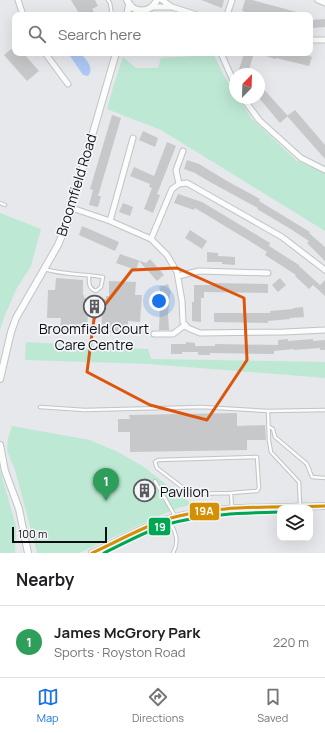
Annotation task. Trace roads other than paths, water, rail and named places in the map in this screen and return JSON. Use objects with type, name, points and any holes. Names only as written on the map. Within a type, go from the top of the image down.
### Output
[{"type":"street","points":[[18,0],[22,12]]},
{"type":"street","points":[[153,7],[157,0]]},
{"type":"street","points":[[162,0],[172,8]]},
{"type":"street","points":[[228,12],[232,0]]},
{"type":"street","points":[[318,0],[325,3]]},
{"type":"street","points":[[128,2],[135,10],[139,12]]},
{"type":"street","points":[[127,12],[128,2]]},
{"type":"street","points":[[143,12],[153,7],[172,8],[186,12]]},
{"type":"street","points":[[313,40],[325,40]]},
{"type":"street","points":[[47,56],[68,84]]},
{"type":"street","name":"Broomfield Road","points":[[0,379],[11,332],[16,318],[58,245],[72,208],[115,56]]},
{"type":"street","points":[[222,56],[229,71]]},
{"type":"street","points":[[247,104],[259,120],[301,158],[325,170]]},
{"type":"street","points":[[110,221],[134,138]]},
{"type":"street","points":[[179,184],[176,170],[183,152]]},
{"type":"street","points":[[151,239],[172,189],[179,184],[187,183],[282,237],[325,270]]},
{"type":"street","points":[[72,208],[110,221],[151,239],[167,255],[177,272],[182,301],[183,322],[188,328],[200,333],[325,330]]},
{"type":"street","points":[[178,276],[199,271],[268,273]]},
{"type":"street","points":[[154,334],[173,334],[185,325]]},
{"type":"street","points":[[0,445],[5,471],[19,508],[28,553]]},
{"type":"street","points":[[313,506],[325,506]]},
{"type":"street","points":[[92,553],[152,525],[172,518],[211,510],[277,508]]},
{"type":"lane","points":[[108,0],[112,12]]},
{"type":"lane","points":[[0,203],[5,205]]},
{"type":"lane","points":[[44,269],[61,274],[89,275],[104,277],[101,287],[96,291],[91,289],[89,286],[89,275]]},
{"type":"lane","points":[[40,408],[85,410],[202,407],[268,411],[325,410]]},
{"type":"lane","points":[[268,411],[269,446],[271,452],[299,482],[300,505]]},
{"type":"lane","points":[[268,426],[273,429],[275,437],[307,464],[312,477],[325,478]]},
{"type":"lane","points":[[257,457],[259,488],[257,491],[231,493],[191,494],[157,468],[155,462],[158,460],[257,457]]},
{"type":"lane","points":[[156,480],[172,518],[177,537],[176,548],[172,553]]},
{"type":"lane","points":[[231,493],[232,509]]},
{"type":"water","points":[[70,56],[83,56],[87,61],[91,70],[88,76],[83,75]]},
{"type":"place","name":"Broomfield Court Care Centre","points":[[94,306]]},
{"type":"place","name":"Pavilion","points":[[145,491]]},
{"type":"place","name":"James McGrory Park","points":[[106,501]]}]
